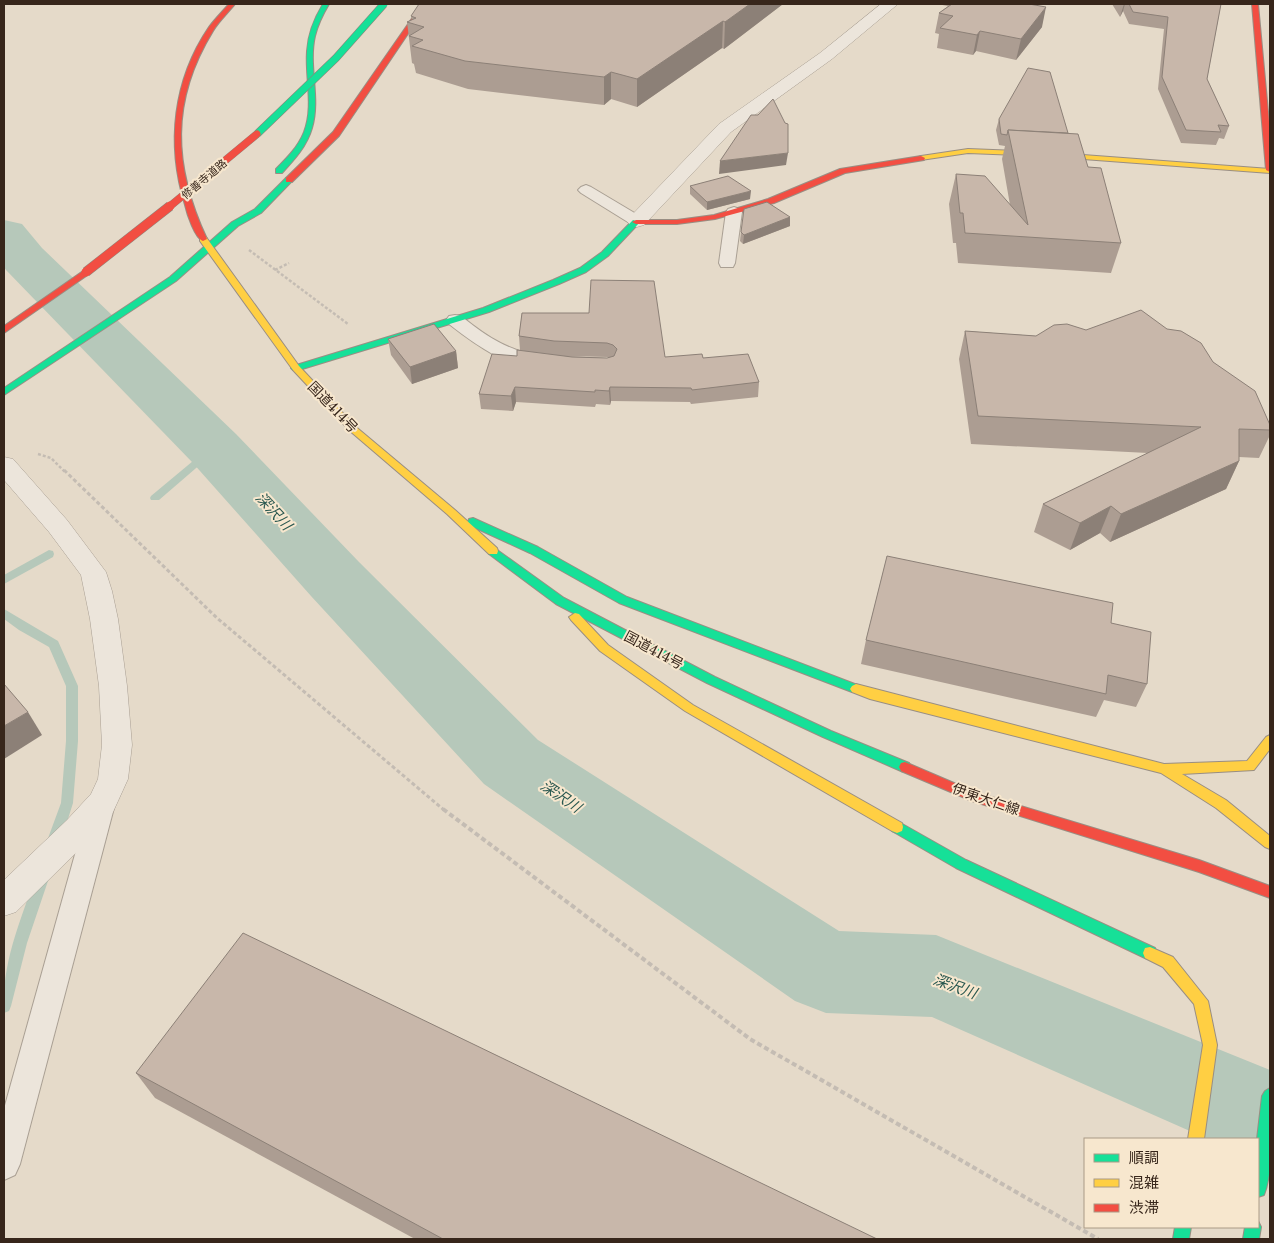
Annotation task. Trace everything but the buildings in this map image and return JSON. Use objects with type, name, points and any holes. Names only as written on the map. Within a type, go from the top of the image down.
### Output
[{"type":"main road","name":"国道414号","points":[[232,4],[205,38],[190,68],[182,92],[175,129],[178,177],[194,228],[207,248],[296,368],[353,428],[451,512],[503,560],[560,601],[711,680]]},
{"type":"main road","points":[[272,178],[300,144],[309,128],[312,106],[308,48],[310,31],[326,4]]},
{"type":"main road","name":"修善寺道路","points":[[4,330],[86,272],[219,167],[337,57],[384,4]]},
{"type":"main road","points":[[4,392],[173,279],[235,224],[258,211],[336,134],[425,4]]},
{"type":"main road","points":[[296,368],[486,310],[556,282],[583,270],[605,254],[637,221],[663,223],[696,221],[734,212],[790,194],[835,173],[968,151],[1270,170],[1267,110],[1255,4]]},
{"type":"main road","points":[[235,224],[246,206]]},
{"type":"main road","points":[[451,512],[534,550],[623,600],[870,694],[1164,769],[1250,766],[1270,740]]},
{"type":"main road","points":[[560,601],[604,648],[689,708],[961,864],[1168,962],[1201,1001],[1210,1045],[1196,1138]]},
{"type":"main road","name":"伊東大仁線","points":[[711,680],[827,734],[972,796],[1199,866],[1270,892]]},
{"type":"main road","points":[[1164,769],[1221,804],[1270,844]]},
{"type":"main road","points":[[1259,1181],[1270,1096]]},
{"type":"street","points":[[637,221],[725,128],[826,56],[890,4]]},
{"type":"street","points":[[4,465],[58,526],[92,572],[99,592],[113,686],[117,745],[114,779],[102,803],[78,830],[8,898]]},
{"type":"lane","points":[[586,190],[637,221]]},
{"type":"lane","points":[[727,263],[734,212]]},
{"type":"lane","points":[[455,320],[481,342],[512,357],[555,364]]},
{"type":"lane","points":[[4,1164],[102,803]]},
{"type":"path","points":[[250,244],[249,251],[334,311]]},
{"type":"path","points":[[276,270],[289,263]]},
{"type":"path","points":[[29,454],[51,458],[216,618],[428,798],[750,1039],[1098,1239]]},
{"type":"waterway","name":"深沢川","points":[[4,235],[24,259],[214,448],[335,579],[511,762],[826,972],[936,976],[1270,1118]]},
{"type":"waterway","points":[[155,498],[214,448]]},
{"type":"waterway","points":[[4,580],[49,554]]},
{"type":"waterway","points":[[4,613],[23,627],[54,644],[72,686],[72,741],[67,803],[54,841]]},
{"type":"waterway","points":[[4,1006],[20,943],[42,878]]},
{"type":"traffic: fast","points":[[279,171],[300,145],[309,127],[313,95],[310,66],[312,36],[326,4]]},
{"type":"traffic: fast","points":[[257,134],[336,58],[384,4]]},
{"type":"traffic: fast","points":[[4,392],[173,279],[235,224],[258,211],[289,180]]},
{"type":"traffic: fast","points":[[296,368],[486,310],[556,282],[583,270],[605,254],[636,222]]},
{"type":"traffic: fast","points":[[473,522],[534,550],[623,600],[856,689]]},
{"type":"traffic: fast","points":[[493,551],[560,601],[711,680]]},
{"type":"traffic: fast","points":[[711,680],[827,734],[905,767]]},
{"type":"traffic: fast","points":[[897,827],[961,864],[1150,953]]},
{"type":"traffic: fast","points":[[1259,1181],[1270,1096]]},
{"type":"traffic: fast","points":[[1181,1239],[1183,1228]]},
{"type":"traffic: fast","points":[[1251,1239],[1253,1228]]},
{"type":"traffic: slow","points":[[921,158],[968,151],[1043,154],[1270,171]]},
{"type":"traffic: slow","points":[[203,239],[296,368],[353,429],[451,512],[493,551]]},
{"type":"traffic: slow","points":[[575,617],[604,648],[689,708],[897,827]]},
{"type":"traffic: slow","points":[[856,689],[1164,769],[1250,766],[1270,740]]},
{"type":"traffic: slow","points":[[1164,769],[1221,804],[1270,843]]},
{"type":"traffic: slow","points":[[1150,953],[1168,962],[1201,1001],[1210,1045],[1196,1138]]},
{"type":"traffic: jam","points":[[203,239],[191,214],[183,188],[178,161],[177,134],[180,107],[186,81],[196,55],[212,27],[232,4]]},
{"type":"traffic: jam","points":[[289,180],[336,134],[425,4]]},
{"type":"traffic: jam","points":[[1255,4],[1270,170]]},
{"type":"traffic: jam","points":[[86,272],[183,196],[257,134]]},
{"type":"traffic: jam","points":[[636,222],[677,222],[715,217],[771,201],[843,171],[921,158]]},
{"type":"traffic: jam","points":[[4,330],[86,272]]},
{"type":"traffic: jam","points":[[905,767],[972,796],[1199,866],[1270,892]]}]
